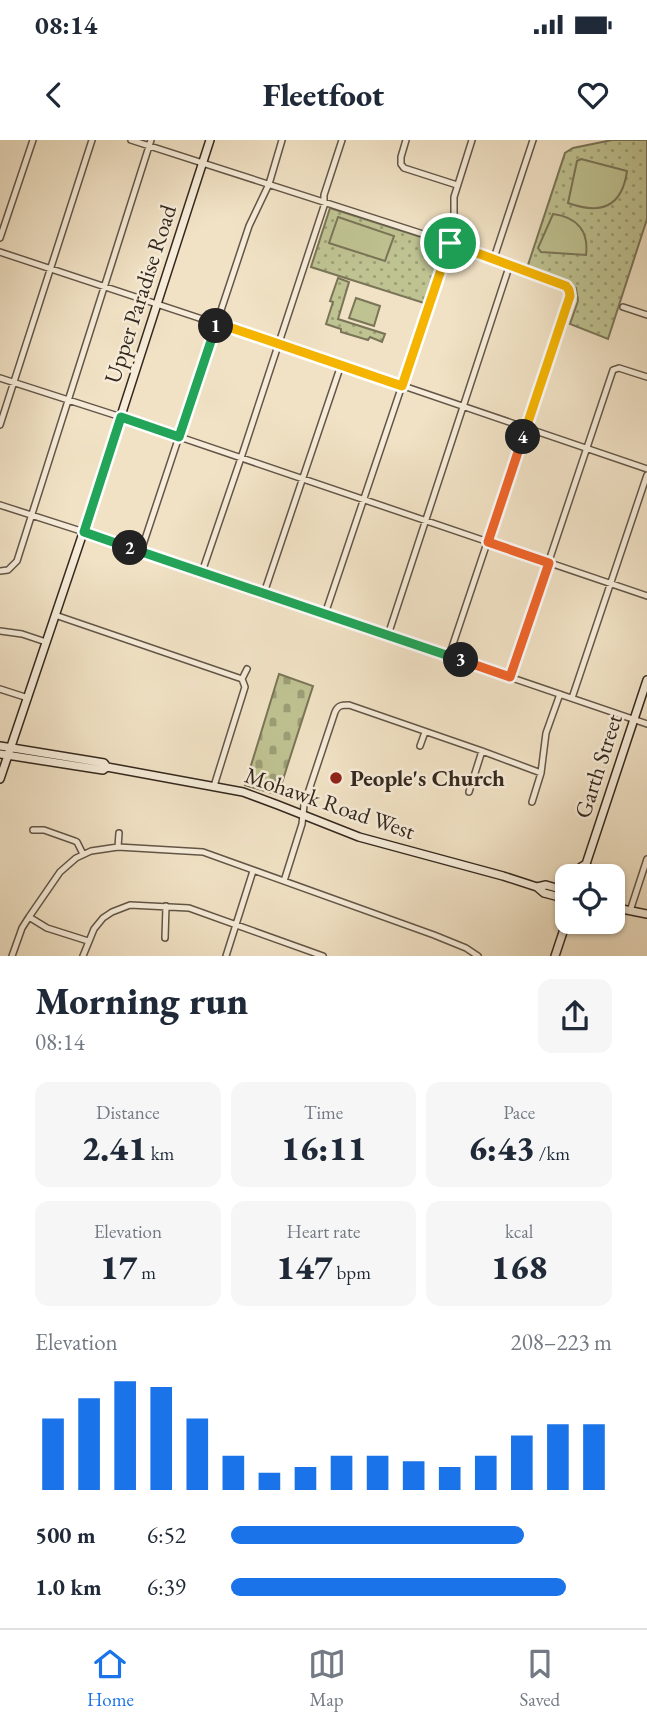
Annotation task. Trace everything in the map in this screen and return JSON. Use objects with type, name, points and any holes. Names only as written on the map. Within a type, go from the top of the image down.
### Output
[{"type":"main road","name":"Upper Paradise Road","points":[[0,779],[84,532],[210,140]]},
{"type":"main road","name":"Garth Street","points":[[586,864],[647,680]]},
{"type":"main road","name":"Mohawk Road West","points":[[0,746],[7,752],[62,763],[103,770],[107,767]]},
{"type":"main road","name":"Mohawk Road West","points":[[7,752],[97,761],[107,767],[255,796],[359,837],[537,887],[544,893],[555,896]]},
{"type":"main road","points":[[62,763],[87,764],[97,761]]},
{"type":"main road","name":"Mohawk Road West","points":[[537,887],[546,885],[555,888]]},
{"type":"main road","points":[[625,910],[647,914]]},
{"type":"main road","points":[[555,956],[563,934]]},
{"type":"street","points":[[0,239],[33,140]]},
{"type":"street","points":[[0,425],[92,140]]},
{"type":"street","points":[[131,140],[150,143],[203,163],[494,258],[566,286],[569,290],[570,296],[449,656]]},
{"type":"street","points":[[141,551],[249,226],[269,184],[282,140]]},
{"type":"street","points":[[202,572],[279,344],[342,140]]},
{"type":"street","points":[[406,140],[401,157],[404,168],[457,185]]},
{"type":"street","points":[[326,614],[450,243],[454,223],[454,197],[472,140]]},
{"type":"street","points":[[494,258],[533,140]]},
{"type":"street","points":[[0,571],[8,570],[17,561],[150,143]]},
{"type":"street","points":[[0,252],[647,469]]},
{"type":"street","points":[[388,635],[510,264]]},
{"type":"street","points":[[622,307],[647,314]]},
{"type":"street","points":[[264,593],[341,365]]},
{"type":"street","points":[[510,677],[613,370],[619,368],[647,377]]},
{"type":"street","points":[[0,378],[647,596]]},
{"type":"street","points":[[572,698],[647,475]]},
{"type":"street","points":[[0,505],[647,724]]},
{"type":"street","points":[[55,615],[242,680],[245,687],[214,786]]},
{"type":"street","points":[[0,631],[46,642]]},
{"type":"street","points":[[242,680],[247,669]]},
{"type":"street","points":[[0,689],[28,698]]},
{"type":"street","points":[[532,802],[541,774],[546,733],[560,694]]},
{"type":"street","points":[[284,881],[302,824],[306,798],[338,707],[342,705],[349,705],[482,751],[541,774]]},
{"type":"street","points":[[420,746],[425,732]]},
{"type":"street","points":[[469,792],[482,751]]},
{"type":"street","points":[[33,830],[44,830],[75,841],[83,854]]},
{"type":"street","points":[[118,847],[119,833]]},
{"type":"street","points":[[12,956],[22,928],[60,872],[83,854],[118,847],[203,852],[461,946],[478,956]]},
{"type":"street","points":[[630,911],[647,859]]},
{"type":"street","points":[[226,956],[253,871]]},
{"type":"street","points":[[83,956],[94,929],[103,918],[130,905],[189,908],[323,956]]},
{"type":"street","points":[[165,938],[166,906]]},
{"type":"street","points":[[29,916],[47,928],[88,941]]},
{"type":"green space","points":[[612,140],[647,140],[647,219],[608,339],[570,324],[578,301],[576,288],[527,268],[565,153],[573,148]]},
{"type":"green space","points":[[581,159],[627,171],[620,193],[608,205],[590,208],[568,203],[577,161]]},
{"type":"green space","points":[[330,208],[443,244],[424,303],[311,267]]},
{"type":"green space","points":[[553,214],[569,218],[580,227],[585,239],[586,255],[541,252],[538,248]]},
{"type":"green space","points":[[338,217],[394,236],[385,261],[329,243]]},
{"type":"green space","points":[[338,278],[349,282],[338,319],[385,334],[382,342],[341,332],[341,329],[326,324]]},
{"type":"green space","points":[[356,298],[380,306],[374,326],[349,318]]},
{"type":"green space","points":[[279,674],[313,686],[278,795],[245,785]]},
{"type":"place","name":"People's Church","points":[[336,778]]},
{"type":"route","points":[[450,243],[566,286],[570,296],[488,542],[549,563],[510,677],[84,532],[121,417],[179,437],[217,323],[402,386],[450,243]]}]
